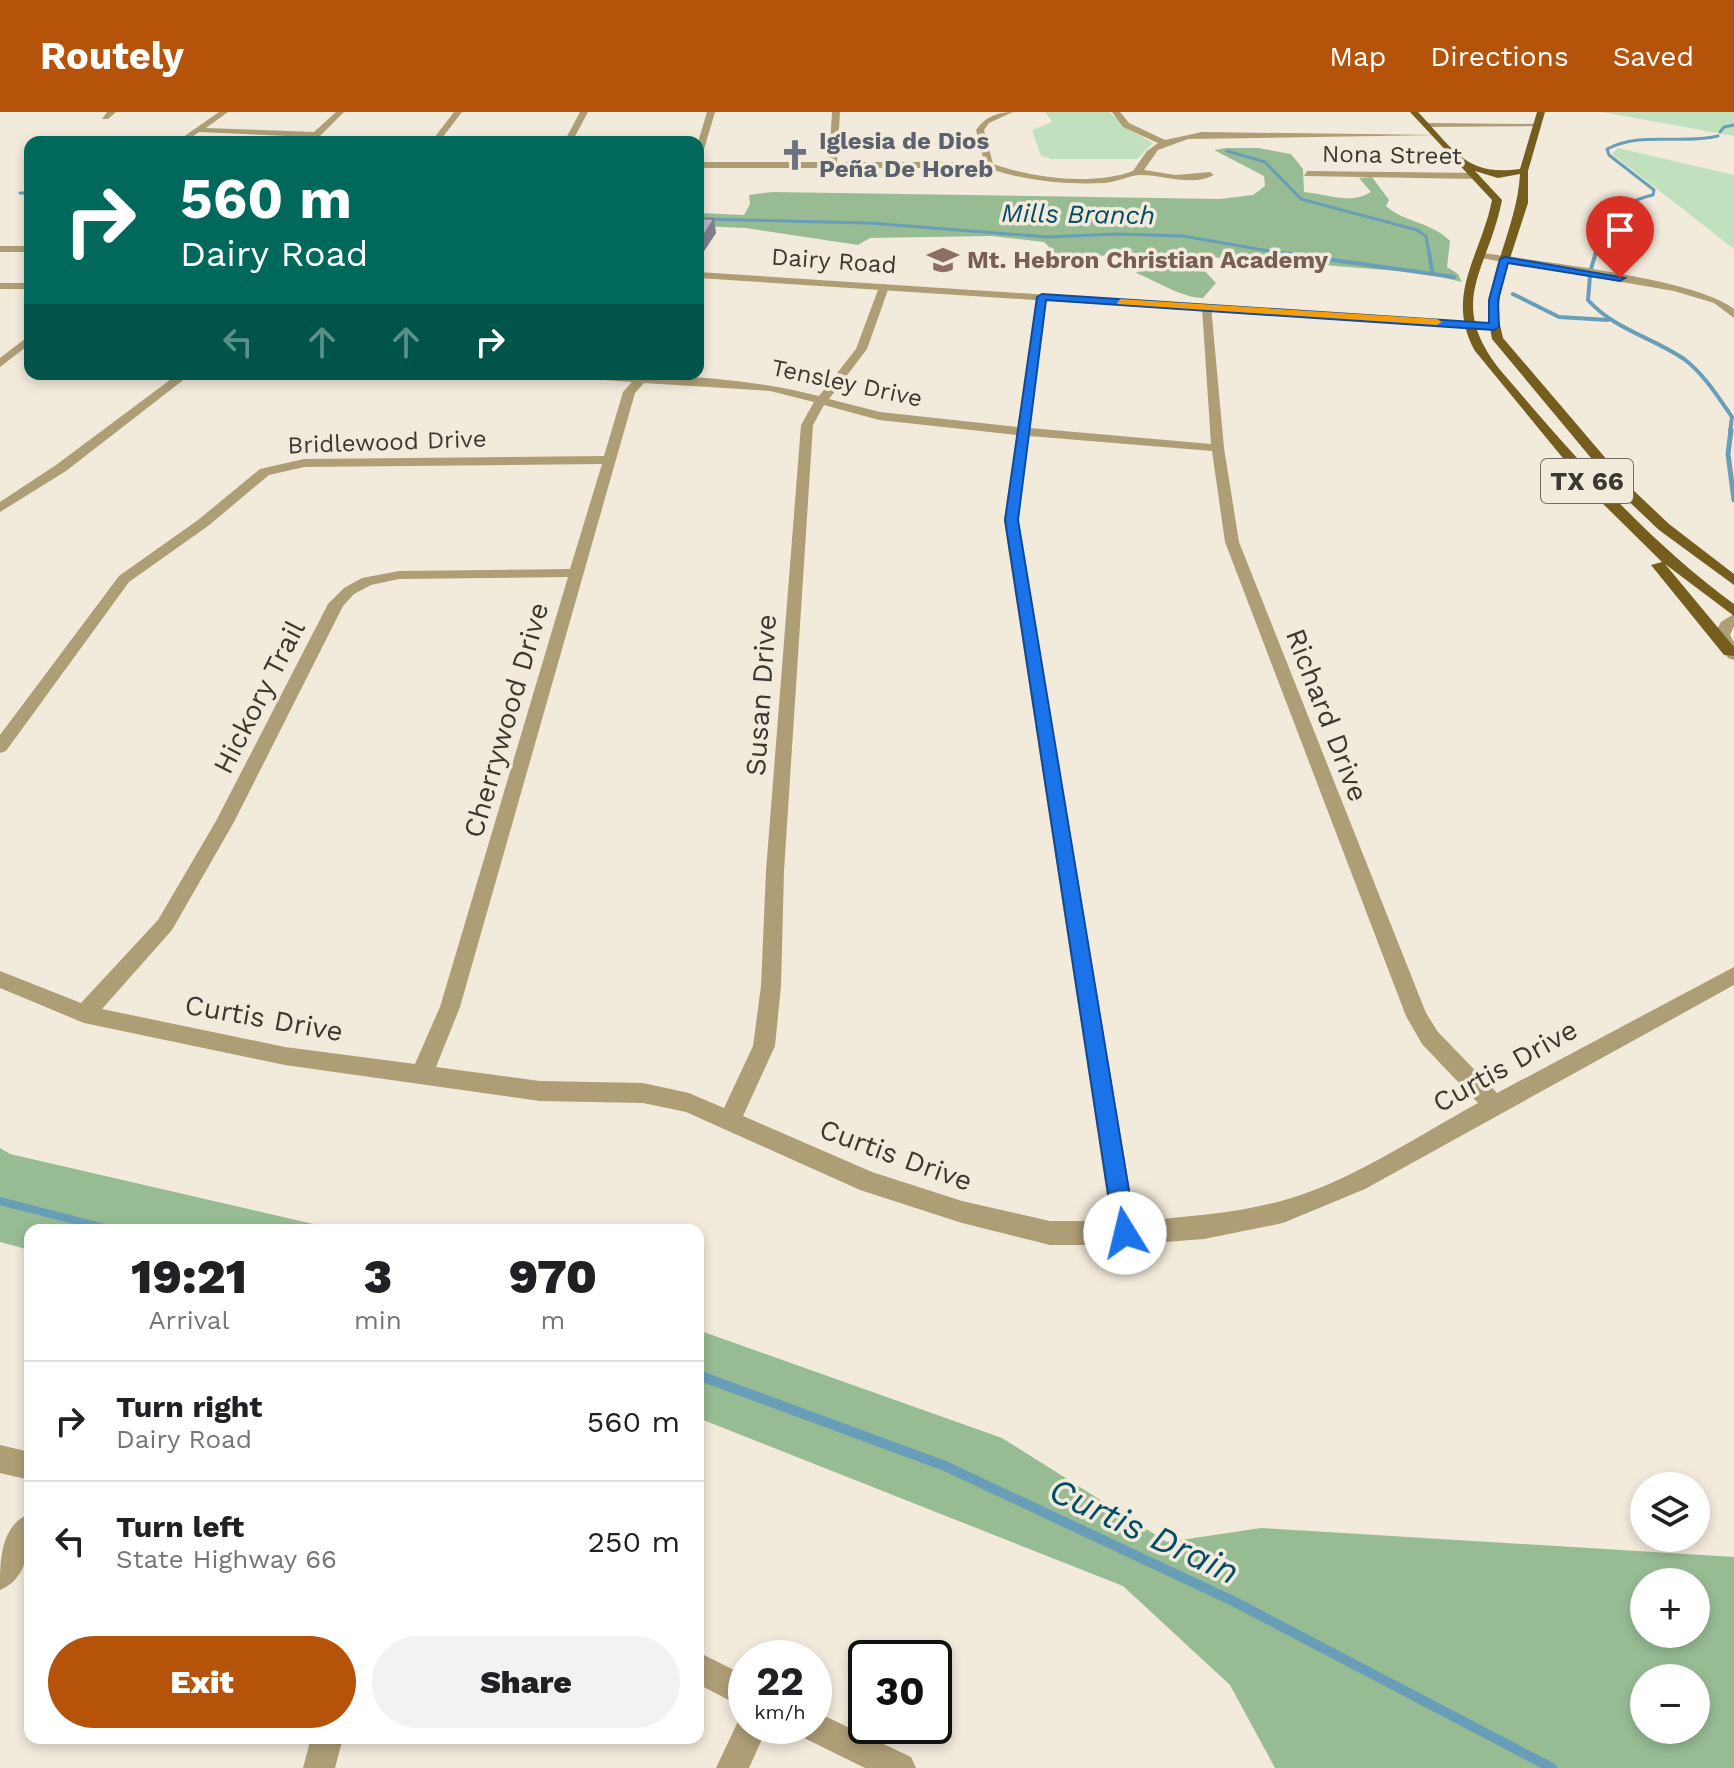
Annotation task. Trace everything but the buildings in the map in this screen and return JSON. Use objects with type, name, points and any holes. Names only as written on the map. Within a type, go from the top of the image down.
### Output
[{"type":"main road","points":[[1414,112],[1496,196],[1495,213],[1478,255],[1467,297],[1468,325]]},
{"type":"main road","points":[[1494,327],[1494,300],[1525,192],[1524,171],[1541,112]]},
{"type":"main road","points":[[1468,167],[1498,175],[1524,171]]},
{"type":"main road","name":"TX 66","points":[[1468,325],[1494,369],[1607,504],[1665,559],[1734,611]]},
{"type":"main road","name":"TX 66","points":[[1494,327],[1509,354],[1626,491],[1664,527],[1734,581]]},
{"type":"main road","points":[[1607,504],[1732,654]]},
{"type":"street","points":[[190,136],[224,112]]},
{"type":"street","points":[[315,136],[340,112]]},
{"type":"street","points":[[440,136],[458,112]]},
{"type":"street","points":[[571,136],[584,112]]},
{"type":"street","points":[[704,136],[711,112]]},
{"type":"street","points":[[833,166],[836,112]]},
{"type":"street","points":[[989,165],[980,130],[986,121],[1004,112]]},
{"type":"street","points":[[1116,112],[1126,125],[1165,143]]},
{"type":"street","points":[[1428,125],[1538,126]]},
{"type":"street","points":[[199,130],[274,136]]},
{"type":"street","points":[[1138,172],[1147,156],[1165,143],[1202,134],[1436,135]]},
{"type":"street","points":[[704,165],[989,165],[1033,178],[1115,178],[1138,172],[1176,178],[1210,175]]},
{"type":"street","name":"Nona Street","points":[[1307,174],[1476,176]]},
{"type":"street","points":[[0,249],[24,249]]},
{"type":"street","points":[[1478,255],[1675,288],[1718,301],[1734,300]]},
{"type":"street","name":"Dairy Road","points":[[704,275],[1494,327]]},
{"type":"street","points":[[0,286],[24,286]]},
{"type":"street","name":"Susan Drive","points":[[729,1121],[764,1046],[771,986],[775,871],[807,425],[861,349],[884,287]]},
{"type":"street","points":[[1042,297],[1011,520],[1125,1233]]},
{"type":"street","points":[[1718,301],[1734,315]]},
{"type":"street","name":"Richard Drive","points":[[1207,308],[1218,448],[1232,542],[1417,1016],[1430,1038],[1495,1106]]},
{"type":"street","points":[[0,364],[24,343]]},
{"type":"street","points":[[0,508],[61,468],[177,380]]},
{"type":"street","name":"Tensley Drive","points":[[628,380],[770,387],[879,416],[1022,432],[1218,448]]},
{"type":"street","name":"Cherrywood Drive","points":[[422,1074],[450,1007],[629,392],[639,381]]},
{"type":"street","name":"Bridlewood Drive","points":[[0,747],[124,579],[203,523],[265,472],[304,463],[610,460]]},
{"type":"street","name":"Hickory Trail","points":[[84,1014],[165,925],[225,822],[336,604],[349,591],[367,581],[399,575],[576,573]]},
{"type":"street","points":[[1732,654],[1722,635],[1726,625],[1734,619]]},
{"type":"street","name":"Curtis Drive","points":[[0,979],[84,1014],[285,1056],[540,1091],[643,1093],[689,1103],[868,1182],[962,1212],[1050,1233],[1125,1233],[1204,1227],[1283,1212],[1357,1181],[1734,975]]},
{"type":"street","points":[[0,1459],[24,1465]]},
{"type":"street","points":[[0,1575],[24,1537]]},
{"type":"street","points":[[704,1670],[728,1683]]},
{"type":"street","points":[[832,1735],[900,1768]]},
{"type":"street","points":[[319,1768],[325,1744]]},
{"type":"street","points":[[732,1768],[743,1744]]},
{"type":"green space","points":[[1045,112],[1109,112],[1130,130],[1153,143],[1137,159],[1051,159],[1041,156],[1032,130],[1052,122]]},
{"type":"green space","points":[[1602,112],[1734,112],[1734,136]]},
{"type":"green space","points":[[1258,148],[1291,154],[1303,169],[1304,192],[1338,198],[1355,198],[1371,192],[1359,178],[1372,177],[1389,200],[1386,206],[1393,212],[1435,230],[1450,241],[1447,267],[1458,274],[1462,282],[1423,273],[1298,263],[1291,267],[1204,256],[1202,268],[1216,283],[1203,298],[1178,292],[1136,273],[1142,269],[1139,257],[1056,254],[1044,242],[991,236],[870,238],[858,245],[745,228],[704,226],[704,213],[744,215],[750,204],[749,195],[772,192],[1220,199],[1253,195],[1265,186],[1264,176],[1214,150]]},
{"type":"green space","points":[[1618,148],[1734,175],[1734,249],[1612,154]]},
{"type":"green space","points":[[0,1148],[10,1154],[313,1224],[24,1224],[24,1248],[0,1242]]},
{"type":"green space","points":[[704,1332],[1002,1438],[1167,1542],[1261,1528],[1734,1557],[1734,1768],[1275,1768],[1230,1685],[1123,1586],[704,1420]]},
{"type":"waterway","name":"Mills Branch","points":[[1720,132],[1724,127],[1734,125]]},
{"type":"waterway","name":"Mills Branch","points":[[1595,254],[1603,232],[1615,215],[1631,203],[1653,195],[1654,190],[1609,155],[1607,149],[1648,139],[1718,136]]},
{"type":"waterway","points":[[1227,151],[1265,162],[1301,199],[1417,230],[1426,236],[1429,254]]},
{"type":"waterway","name":"Mills Branch","points":[[704,219],[870,223],[1047,237],[1117,234],[1183,236],[1287,254]]},
{"type":"waterway","name":"Mills Branch","points":[[1276,252],[1454,277]]},
{"type":"waterway","points":[[1429,252],[1432,272]]},
{"type":"waterway","name":"Mills Branch","points":[[1591,269],[1596,252]]},
{"type":"waterway","name":"Mills Branch","points":[[1590,276],[1588,300],[1610,319],[1672,351],[1691,365],[1732,417],[1730,432]]},
{"type":"waterway","name":"Mills Branch","points":[[1513,294],[1559,317],[1608,320]]},
{"type":"waterway","name":"Mills Branch","points":[[1731,430],[1728,454],[1734,500]]},
{"type":"waterway","name":"Curtis Drain","points":[[0,1201],[90,1224]]},
{"type":"waterway","name":"Curtis Drain","points":[[704,1377],[945,1466],[1235,1602],[1552,1768]]},
{"type":"slow traffic","points":[[1120,302],[1437,322]]},
{"type":"place","name":"Iglesia de Dios Peña De Horeb","points":[[795,155]]},
{"type":"place","name":"Mt. Hebron Christian Academy","points":[[943,260]]},
{"type":"route","points":[[1125,1233],[1011,520],[1042,297],[1494,327],[1494,300],[1505,259],[1620,278]]}]
